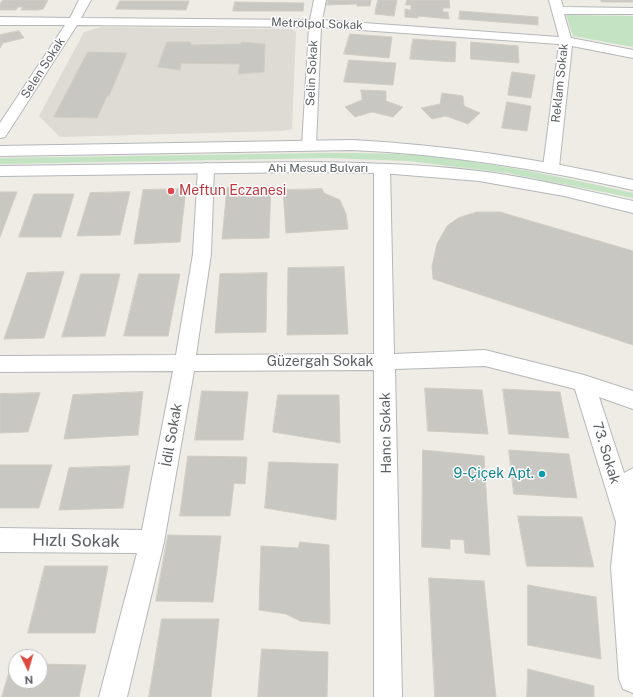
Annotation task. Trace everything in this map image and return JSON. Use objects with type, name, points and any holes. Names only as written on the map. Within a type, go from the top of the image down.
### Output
[{"type":"main road","name":"Ahi Mesud Bulvarı","points":[[0,152],[352,145],[432,149],[551,167],[633,185]]},
{"type":"main road","name":"Ahi Mesud Bulvarı","points":[[0,171],[346,166],[479,176],[564,191],[633,206]]},
{"type":"street","name":"Selen Sokak","points":[[0,134],[74,21],[85,0]]},
{"type":"street","name":"Selin Sokak","points":[[309,146],[315,23],[320,0]]},
{"type":"street","points":[[556,5],[633,11]]},
{"type":"street","name":"Reklam Sokak","points":[[551,167],[566,41],[556,5]]},
{"type":"street","name":"Metrolpol Sokak","points":[[0,21],[315,23],[566,41],[633,54]]},
{"type":"street","name":"İdil Sokak","points":[[113,697],[152,542],[185,363],[202,254],[206,168]]},
{"type":"street","name":"Hancı Sokak","points":[[382,168],[388,697]]},
{"type":"street","name":"Güzergah Sokak","points":[[0,364],[385,362],[485,358],[584,383],[633,400]]},
{"type":"street","name":"73. Sokak","points":[[584,383],[628,523]]},
{"type":"street","name":"73. Sokak","points":[[633,478],[628,523],[633,679]]},
{"type":"street","name":"Hızlı Sokak","points":[[0,540],[152,542]]},
{"type":"shaded area","points":[[101,27],[291,29],[296,32],[292,129],[282,131],[60,137],[39,116],[84,32]]},
{"type":"green space","points":[[566,15],[633,16],[633,47],[573,36]]},
{"type":"green space","points":[[322,153],[409,155],[463,160],[536,172],[609,187],[633,193],[633,198],[507,173],[408,161],[329,158],[0,164],[0,158]]},
{"type":"building","points":[[3,0],[48,0],[43,9],[21,10],[23,7],[18,7],[16,10],[0,10],[0,4]]},
{"type":"building","points":[[328,0],[371,0],[370,6],[357,6],[357,4],[327,5]]},
{"type":"building","points":[[378,0],[397,0],[394,16],[375,14]]},
{"type":"building","points":[[407,0],[449,0],[450,8],[443,8],[443,12],[448,12],[449,19],[418,16],[418,18],[405,17],[405,9],[411,10],[411,5],[406,5]]},
{"type":"building","points":[[601,0],[632,0],[633,2],[602,2]]},
{"type":"building","points":[[120,1],[189,1],[186,10],[116,9]]},
{"type":"building","points":[[235,2],[304,3],[303,11],[233,11]]},
{"type":"building","points":[[460,11],[538,17],[538,25],[459,19]]},
{"type":"building","points":[[19,31],[24,38],[3,43],[0,48],[0,35]]},
{"type":"building","points":[[350,34],[392,37],[389,58],[344,54]]},
{"type":"building","points":[[413,39],[456,42],[455,62],[410,59]]},
{"type":"building","points":[[167,42],[191,42],[190,45],[241,44],[241,42],[265,44],[264,72],[238,74],[240,64],[181,63],[180,70],[158,67]]},
{"type":"building","points":[[471,42],[518,46],[519,63],[471,59]]},
{"type":"building","points":[[88,52],[127,53],[109,96],[107,96],[97,118],[54,117]]},
{"type":"building","points":[[349,60],[396,63],[393,85],[344,82]]},
{"type":"building","points":[[512,72],[535,75],[531,98],[508,95]]},
{"type":"building","points":[[361,90],[386,91],[386,101],[403,107],[393,117],[372,112],[355,117],[345,107],[362,100]]},
{"type":"building","points":[[442,93],[463,96],[464,106],[480,113],[468,124],[446,116],[432,119],[421,108],[440,104]]},
{"type":"building","points":[[507,102],[531,106],[527,131],[502,128]]},
{"type":"building","points":[[271,187],[269,238],[222,239],[227,188]]},
{"type":"building","points":[[186,189],[180,242],[134,244],[143,190]]},
{"type":"building","points":[[322,189],[324,193],[340,200],[346,214],[348,229],[286,233],[283,190]]},
{"type":"building","points":[[0,192],[17,192],[0,237]]},
{"type":"building","points":[[130,192],[120,235],[77,236],[90,193]]},
{"type":"building","points":[[34,194],[74,194],[61,237],[19,237]]},
{"type":"building","points":[[477,212],[500,212],[633,251],[633,345],[433,279],[432,266],[437,244],[447,226],[458,218]]},
{"type":"building","points":[[344,267],[348,334],[287,335],[288,268]]},
{"type":"building","points":[[64,272],[44,338],[4,339],[27,273]]},
{"type":"building","points":[[267,273],[266,332],[215,333],[220,274]]},
{"type":"building","points":[[81,274],[120,274],[105,336],[62,337]]},
{"type":"building","points":[[139,274],[180,274],[168,336],[124,336]]},
{"type":"building","points":[[425,388],[482,390],[488,434],[428,431]]},
{"type":"building","points":[[503,389],[560,392],[569,438],[509,434]]},
{"type":"building","points":[[202,391],[248,392],[243,440],[195,440]]},
{"type":"building","points":[[143,392],[138,435],[64,439],[73,395]]},
{"type":"building","points":[[40,393],[28,432],[0,433],[0,394]]},
{"type":"building","points":[[278,395],[339,395],[340,443],[273,432]]},
{"type":"building","points":[[423,450],[484,456],[490,555],[465,553],[464,540],[450,539],[450,549],[422,547]]},
{"type":"building","name":"9-Çiçek Apt.","points":[[509,450],[569,454],[577,498],[514,494]]},
{"type":"building","points":[[188,456],[247,457],[245,484],[234,483],[230,516],[180,516]]},
{"type":"building","points":[[269,462],[338,464],[336,520],[265,508]]},
{"type":"building","points":[[0,465],[52,465],[39,508],[0,508]]},
{"type":"building","points":[[130,466],[123,508],[59,510],[69,468]]},
{"type":"building","points":[[518,516],[582,517],[594,567],[527,566]]},
{"type":"building","points":[[168,535],[221,536],[213,602],[156,601]]},
{"type":"building","points":[[300,542],[329,545],[330,624],[300,621],[286,614],[259,610],[261,546],[298,548]]},
{"type":"building","points":[[45,566],[108,566],[95,633],[28,633]]},
{"type":"building","points":[[429,578],[484,581],[496,697],[435,697]]},
{"type":"building","points":[[528,585],[596,597],[601,659],[528,645]]},
{"type":"building","points":[[162,619],[219,619],[211,697],[149,697]]},
{"type":"building","points":[[262,649],[328,652],[327,697],[258,697]]},
{"type":"building","points":[[48,664],[86,665],[79,697],[2,697],[8,677],[8,689],[48,689]]},
{"type":"building","points":[[528,669],[594,686],[594,697],[527,697]]},
{"type":"place","name":"Meftun Eczanesi","points":[[171,191]]},
{"type":"place","name":"9-Çiçek Apt.","points":[[542,474]]}]
